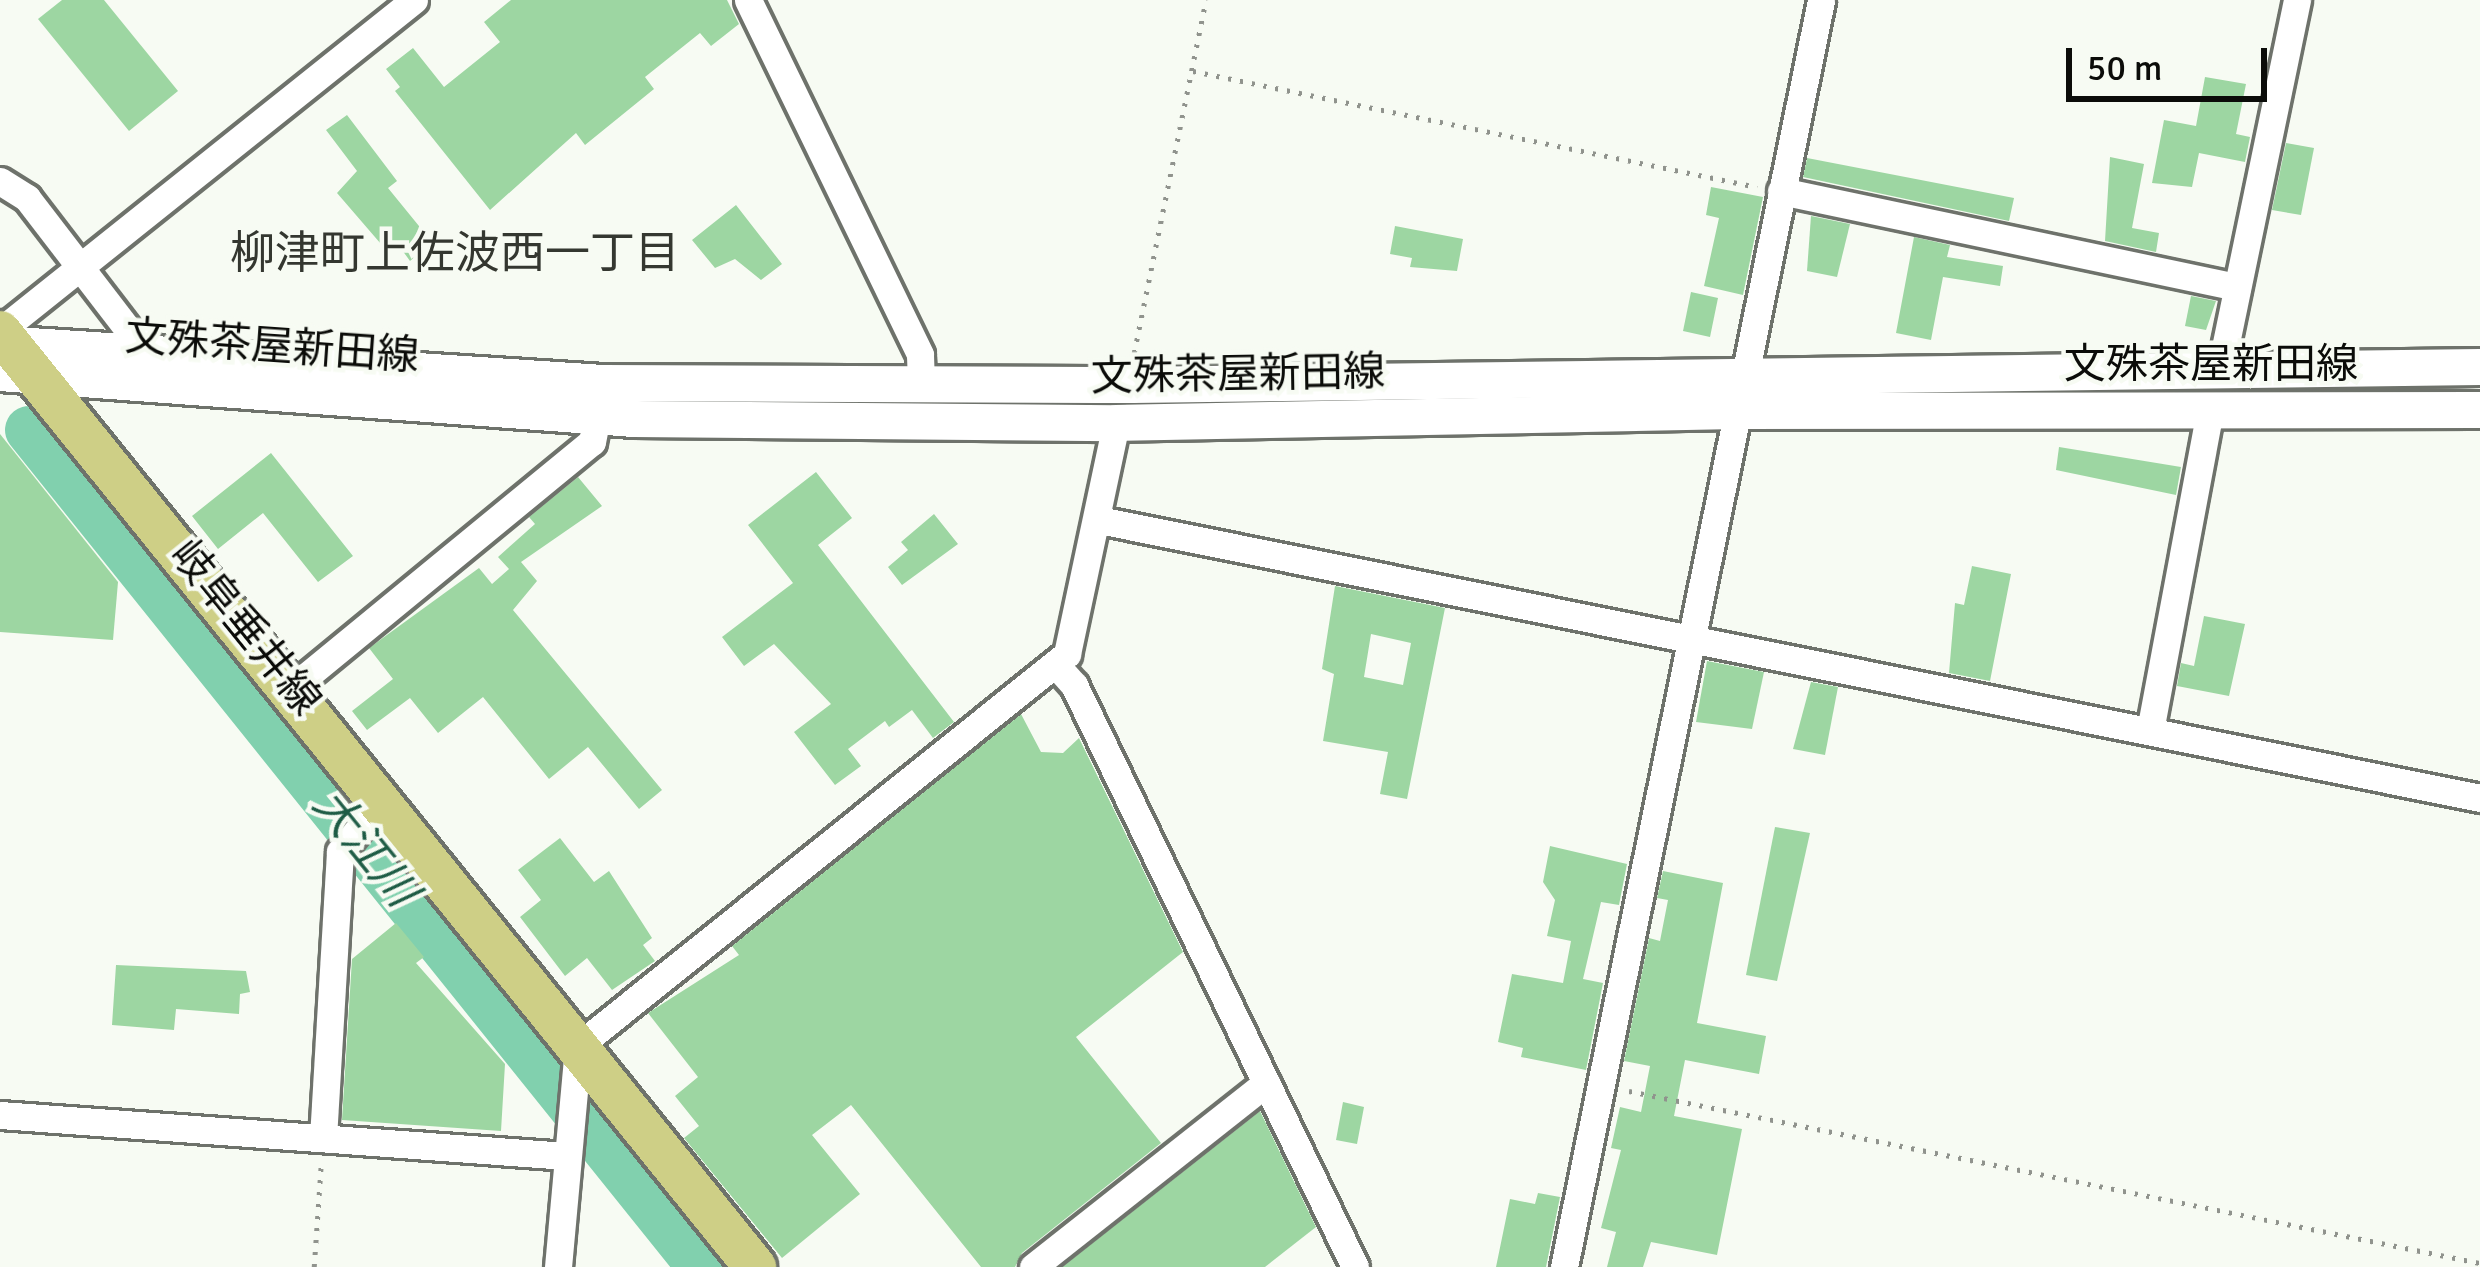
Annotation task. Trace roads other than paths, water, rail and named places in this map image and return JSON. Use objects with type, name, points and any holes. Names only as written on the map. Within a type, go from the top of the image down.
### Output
[{"type":"main road","name":"文殊茶屋新田線","points":[[9,350],[162,353],[603,383],[1132,385],[1741,394],[2210,410],[2480,410]]},
{"type":"main road","name":"文殊茶屋新田線","points":[[9,350],[597,416],[1116,423],[2221,367],[2480,367]]},
{"type":"main road","name":"岐阜垂井線","points":[[9,350],[292,688],[373,807],[577,1063],[755,1267]]},
{"type":"street","points":[[9,350],[82,263],[414,0]]},
{"type":"street","points":[[748,0],[920,355],[921,384]]},
{"type":"street","points":[[1564,1267],[1821,0]]},
{"type":"street","points":[[2221,367],[2297,0]]},
{"type":"street","points":[[0,181],[27,198],[82,263],[130,331],[162,353]]},
{"type":"street","points":[[1781,191],[2237,287]]},
{"type":"street","points":[[2150,731],[2210,410]]},
{"type":"street","points":[[292,688],[592,442],[597,416]]},
{"type":"street","points":[[1116,423],[1099,520],[1066,651],[1074,685],[1354,1267]]},
{"type":"street","points":[[1099,520],[2480,798]]},
{"type":"street","points":[[558,1267],[577,1063],[1066,651]]},
{"type":"street","points":[[323,1138],[340,852],[373,807]]},
{"type":"street","points":[[1033,1267],[1266,1083]]},
{"type":"street","points":[[0,1115],[323,1138],[568,1142]]},
{"type":"waterway","name":"大江川","points":[[29,430],[701,1267]]},
{"type":"district","name":"柳津町上佐波西一丁目","points":[[455,254]]}]
